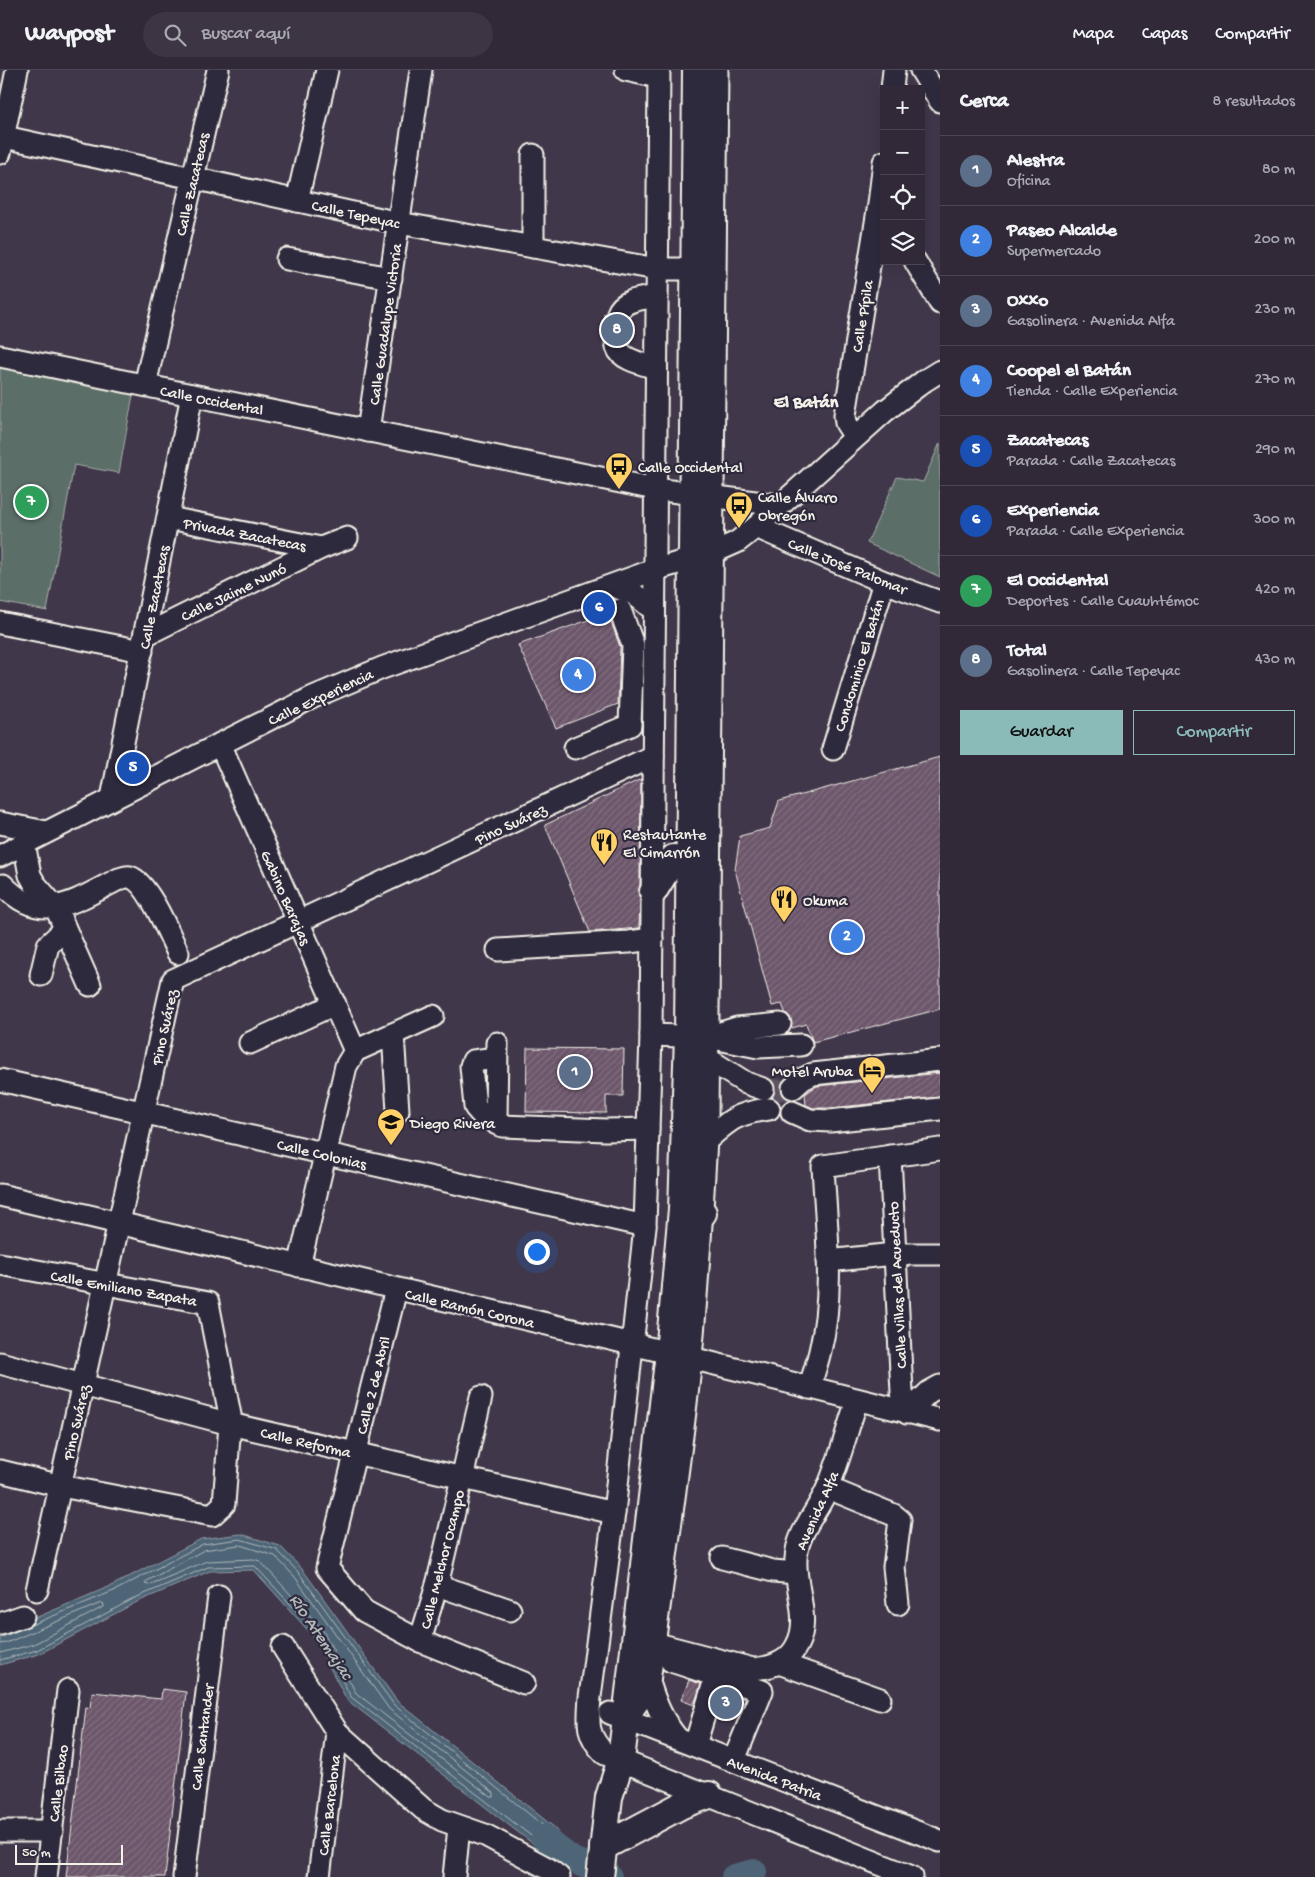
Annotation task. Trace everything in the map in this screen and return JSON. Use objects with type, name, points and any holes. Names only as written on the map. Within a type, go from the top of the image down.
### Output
[{"type":"main road","points":[[600,1877],[661,1351],[680,1240],[686,269],[696,70]]},
{"type":"main road","points":[[666,72],[686,269]]},
{"type":"main road","points":[[661,1351],[665,1209],[671,1105],[680,1036],[674,858],[684,562]]},
{"type":"main road","points":[[653,892],[674,858]]},
{"type":"main road","points":[[680,1240],[703,1212]]},
{"type":"main road","points":[[603,1849],[682,1805],[709,1795]]},
{"type":"street","points":[[1,142],[6,95],[17,70]]},
{"type":"street","name":"Calle Zacatecas","points":[[144,385],[218,70]]},
{"type":"street","points":[[297,201],[327,70]]},
{"type":"street","name":"Calle Guadalupe Victoria","points":[[368,431],[421,70]]},
{"type":"street","points":[[626,70],[666,72]]},
{"type":"street","points":[[618,313],[620,307],[626,303],[656,296],[686,269],[716,70]]},
{"type":"street","points":[[892,85],[894,70]]},
{"type":"street","points":[[921,70],[940,101]]},
{"type":"street","name":"Calle Tepeyac","points":[[1,142],[192,179],[399,223],[533,247],[686,269]]},
{"type":"street","points":[[533,155],[533,247]]},
{"type":"street","name":"Calle Pípila","points":[[855,437],[846,423],[845,415],[880,213]]},
{"type":"street","points":[[288,259],[390,278]]},
{"type":"street","points":[[917,265],[940,303]]},
{"type":"street","points":[[575,748],[630,725],[643,645],[654,610],[684,562],[685,493],[656,368],[656,296]]},
{"type":"street","points":[[617,347],[619,353],[624,356],[656,368]]},
{"type":"street","name":"Calle Occidental","points":[[0,356],[685,493],[779,505]]},
{"type":"street","points":[[684,562],[737,542],[885,411],[932,376],[940,364]]},
{"type":"street","name":"Calle Zacatecas","points":[[112,798],[192,395]]},
{"type":"street","name":"Privada Zacatecas","points":[[169,518],[321,548]]},
{"type":"street","name":"Calle José Palomar","points":[[756,527],[884,582],[939,599]]},
{"type":"street","name":"Calle Jaime Nunó","points":[[143,643],[321,548],[347,538]]},
{"type":"street","name":"Calle Experiencia","points":[[11,850],[311,698],[382,668],[684,562]]},
{"type":"street","name":"Condominio El Batán","points":[[833,749],[884,582]]},
{"type":"street","points":[[613,586],[634,594],[654,610]]},
{"type":"street","points":[[620,610],[643,645],[653,756],[652,939],[680,1036],[708,1059],[746,1083],[763,1089]]},
{"type":"street","points":[[0,623],[143,643]]},
{"type":"street","name":"Gabino Barajas","points":[[220,744],[355,1050]]},
{"type":"street","name":"Pino Suárez","points":[[37,1590],[173,980],[653,756]]},
{"type":"street","points":[[0,823],[46,832]]},
{"type":"street","points":[[11,850],[1,892],[12,894],[28,904],[43,908],[56,908],[73,902],[126,876],[131,877],[137,880],[159,912],[178,953]]},
{"type":"street","points":[[11,850],[35,884],[56,908],[90,985]]},
{"type":"street","points":[[41,975],[48,945],[65,928]]},
{"type":"street","points":[[498,950],[652,939]]},
{"type":"street","points":[[250,1043],[335,1004]]},
{"type":"street","points":[[299,1266],[346,1066],[355,1050],[433,1016]]},
{"type":"street","points":[[680,1036],[780,1024]]},
{"type":"street","points":[[393,1034],[398,1111]]},
{"type":"street","points":[[680,1036],[758,1048],[801,1045]]},
{"type":"street","points":[[618,1716],[639,1701],[648,1682],[669,1544],[661,1351],[645,1226],[648,1129],[680,1036]]},
{"type":"street","points":[[497,1051],[496,1120],[498,1124],[502,1126],[606,1130],[648,1129]]},
{"type":"street","points":[[708,1059],[703,1212],[614,1513],[588,1720],[590,1734],[594,1744],[613,1757],[911,1877]]},
{"type":"street","points":[[793,1088],[803,1078],[813,1074],[940,1060]]},
{"type":"street","name":"Calle Colonias","points":[[0,1080],[645,1226]]},
{"type":"street","points":[[706,1141],[726,1122],[748,1112],[769,1109]]},
{"type":"street","points":[[792,1112],[810,1120],[830,1121],[940,1109]]},
{"type":"street","points":[[809,1388],[820,1350],[826,1309],[828,1261],[823,1166],[940,1148]]},
{"type":"street","name":"Calle Villas del Acueducto","points":[[890,1156],[902,1392],[907,1413]]},
{"type":"street","name":"Calle Ramón Corona","points":[[0,1195],[661,1351],[856,1401],[940,1420]]},
{"type":"street","points":[[828,1261],[894,1254],[940,1254]]},
{"type":"street","name":"Calle Emiliano Zapata","points":[[0,1264],[205,1301],[208,1302],[210,1307],[230,1415],[224,1504],[212,1514],[60,1486]]},
{"type":"street","name":"Calle 2 de Abril","points":[[396,1289],[327,1568],[364,1611],[420,1641]]},
{"type":"street","name":"Calle Reforma","points":[[0,1363],[230,1424],[614,1513]]},
{"type":"street","points":[[907,1413],[930,1392],[940,1386]]},
{"type":"street","name":"Calle Melchor Ocampo","points":[[420,1641],[437,1585],[481,1397]]},
{"type":"street","name":"Avenida Alfa","points":[[653,1649],[753,1669],[767,1668],[779,1663],[790,1655],[797,1646],[802,1632],[803,1619],[796,1573],[799,1541],[828,1488],[856,1401]]},
{"type":"street","points":[[0,1471],[60,1486]]},
{"type":"street","points":[[828,1488],[894,1515],[900,1520],[894,1567],[898,1604]]},
{"type":"street","points":[[722,1558],[773,1571],[796,1573]]},
{"type":"street","points":[[437,1585],[510,1610]]},
{"type":"street","name":"Calle Santander","points":[[184,1877],[219,1596]]},
{"type":"street","points":[[0,1624],[23,1616]]},
{"type":"street","points":[[420,1641],[524,1683]]},
{"type":"street","points":[[283,1647],[336,1732],[423,1809],[442,1820],[485,1835],[547,1868],[558,1877]]},
{"type":"street","points":[[653,1649],[716,1676],[762,1691],[734,1760]]},
{"type":"street","points":[[779,1663],[880,1700]]},
{"type":"street","points":[[648,1682],[663,1720],[686,1742],[716,1676]]},
{"type":"street","name":"Calle Bilbao","points":[[46,1877],[68,1690]]},
{"type":"street","name":"Avenida Patria","points":[[618,1716],[940,1841]]},
{"type":"street","name":"Calle Barcelona","points":[[318,1877],[336,1732]]},
{"type":"street","points":[[454,1877],[460,1827]]},
{"type":"street","points":[[0,1832],[52,1831]]},
{"type":"green space","points":[[0,365],[134,389],[119,473],[74,465],[47,611],[0,602]]},
{"type":"green space","points":[[940,443],[940,577],[867,543],[897,477],[923,482]]},
{"type":"water","points":[[241,1534],[280,1546],[303,1570],[397,1701],[555,1828],[573,1860],[541,1850],[347,1700],[313,1636],[254,1570],[210,1571],[137,1602],[39,1654],[0,1665],[0,1633],[113,1585],[201,1539]]},
{"type":"building","points":[[604,313],[612,324],[618,325],[625,323],[630,316],[630,345],[624,337],[617,335],[611,336],[604,347]]},
{"type":"building","points":[[608,613],[620,647],[618,704],[556,728],[518,645]]},
{"type":"building","points":[[940,757],[940,1009],[813,1042],[806,1024],[792,1028],[790,1017],[785,1012],[782,1004],[772,1006],[735,870],[740,836],[770,828],[779,801]]},
{"type":"building","name":"Restautante El Cimarrón","points":[[641,779],[639,928],[590,932],[545,825]]},
{"type":"building","points":[[527,1048],[624,1049],[623,1096],[606,1096],[606,1113],[526,1112]]},
{"type":"building","name":"Motel Aruba","points":[[940,1073],[940,1097],[830,1108],[813,1108],[806,1105],[805,1094],[817,1086]]},
{"type":"building","points":[[689,1680],[701,1684],[694,1705],[681,1700]]},
{"type":"building","points":[[162,1689],[186,1692],[165,1877],[66,1877],[86,1707],[90,1708],[92,1692],[161,1699]]},
{"type":"building","points":[[724,1692],[745,1699],[744,1703],[736,1700],[728,1720],[717,1716]]},
{"type":"waterway","name":"Río Atemajac","points":[[544,1838],[573,1860],[609,1877]]},
{"type":"waterway","name":"Río Atemajac","points":[[734,1877],[754,1872]]},
{"type":"tunnel","points":[[617,347],[618,313]]},
{"type":"tunnel","points":[[763,1089],[781,1090],[793,1088]]},
{"type":"place","name":"Total","points":[[617,330]]},
{"type":"place","name":"Calle Occidental","points":[[619,490]]},
{"type":"place","name":"El Occidental","points":[[31,502]]},
{"type":"place","name":"Calle Álvaro Obregón","points":[[739,529]]},
{"type":"place","name":"Experiencia","points":[[599,608]]},
{"type":"place","name":"Coopel el Batán","points":[[578,675]]},
{"type":"place","name":"Zacatecas","points":[[133,768]]},
{"type":"place","name":"Restautante El Cimarrón","points":[[604,866]]},
{"type":"place","name":"Okuma","points":[[784,923]]},
{"type":"place","name":"Paseo Alcalde","points":[[847,937]]},
{"type":"place","name":"Alestra","points":[[575,1072]]},
{"type":"place","name":"Motel Aruba","points":[[872,1094]]},
{"type":"place","name":"Diego Rivera","points":[[391,1146]]},
{"type":"place","name":"Oxxo","points":[[726,1703]]},
{"type":"district","name":"El Batán","points":[[806,401]]}]
